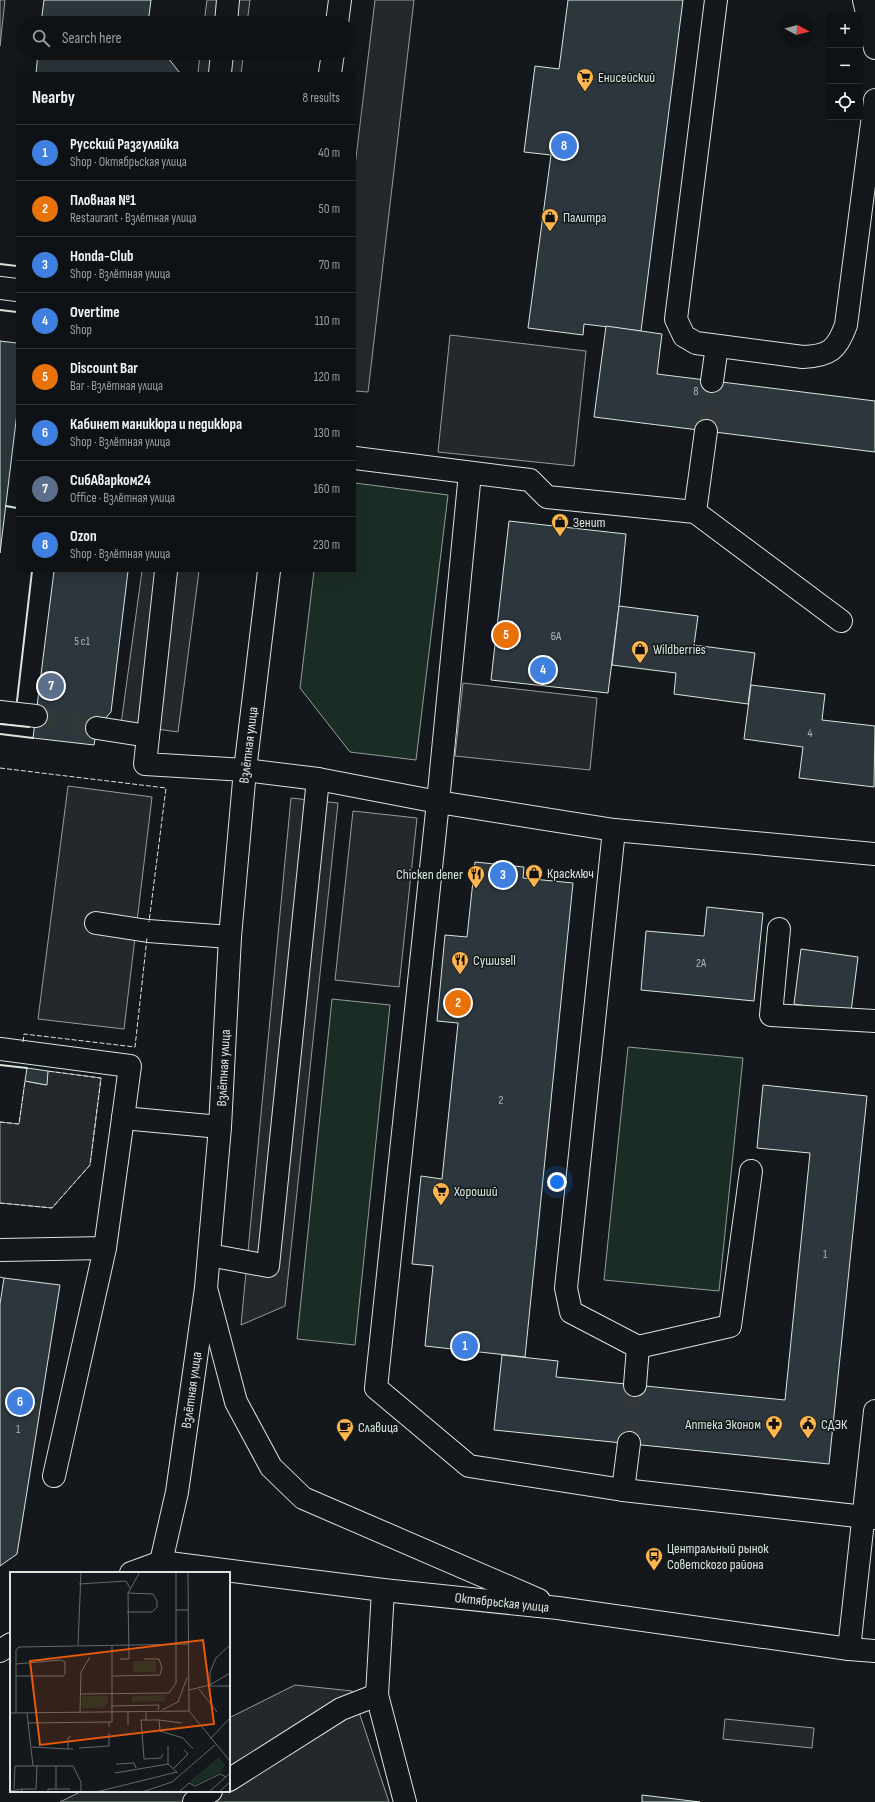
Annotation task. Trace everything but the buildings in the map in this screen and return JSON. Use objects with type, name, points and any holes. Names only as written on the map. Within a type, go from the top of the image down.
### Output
[{"type":"street","points":[[227,16],[228,0]]},
{"type":"street","points":[[338,16],[340,0]]},
{"type":"street","points":[[716,0],[676,319],[684,336],[696,344],[803,357],[820,356],[832,351],[840,342],[846,326],[875,100]]},
{"type":"street","points":[[864,0],[875,48]]},
{"type":"street","points":[[220,72],[221,60]]},
{"type":"street","points":[[330,72],[332,60]]},
{"type":"street","points":[[0,288],[16,290]]},
{"type":"street","points":[[712,381],[716,346]]},
{"type":"street","points":[[695,512],[706,431]]},
{"type":"street","points":[[356,458],[530,480],[547,497],[695,512],[841,621]]},
{"type":"street","points":[[470,472],[438,802],[376,1388],[468,1466],[623,1490],[869,1517]]},
{"type":"street","points":[[166,572],[145,764],[244,770],[318,779],[438,802],[614,830],[875,854]]},
{"type":"street","name":"Взлётная улица","points":[[161,1562],[177,1492],[206,1288],[220,1127],[230,937],[244,770],[269,572]]},
{"type":"street","points":[[0,712],[36,716]]},
{"type":"street","points":[[97,728],[148,736]]},
{"type":"street","points":[[209,1255],[268,1266],[318,779]]},
{"type":"street","points":[[614,830],[566,1288],[571,1312],[638,1347],[730,1326],[751,1171]]},
{"type":"street","points":[[96,923],[148,931],[230,937]]},
{"type":"street","points":[[779,929],[771,1015],[875,1021]]},
{"type":"street","points":[[0,1049],[130,1066],[105,1248],[54,1476]]},
{"type":"street","points":[[123,1118],[220,1127]]},
{"type":"street","points":[[0,1250],[105,1248]]},
{"type":"street","points":[[206,1288],[236,1402],[271,1467],[303,1498],[558,1608]]},
{"type":"street","points":[[635,1385],[638,1347]]},
{"type":"street","points":[[849,1649],[869,1517],[875,1411]]},
{"type":"street","points":[[623,1490],[629,1443]]},
{"type":"street","name":"Октябрьская улица","points":[[134,1572],[161,1562],[383,1590],[558,1608],[849,1649],[875,1651]]},
{"type":"street","points":[[383,1590],[377,1695],[405,1802]]},
{"type":"street","points":[[0,1651],[10,1645]]},
{"type":"street","points":[[230,1779],[341,1709],[377,1695]]},
{"type":"street","points":[[394,1802],[398,1777]]},
{"type":"street","points":[[194,1802],[209,1792]]},
{"type":"green space","points":[[356,483],[448,495],[416,760],[350,752],[300,688],[314,572],[356,572]]},
{"type":"green space","points":[[332,999],[390,1005],[355,1345],[297,1339]]},
{"type":"green space","points":[[628,1047],[743,1058],[719,1291],[604,1280]]},
{"type":"shaded area","points":[[0,0],[5,0],[0,46]]},
{"type":"shaded area","points":[[207,0],[250,0],[248,16],[205,16]]},
{"type":"shaded area","points":[[375,0],[414,0],[368,392],[356,391],[356,158]]},
{"type":"shaded area","points":[[199,60],[243,60],[241,72],[198,72]]},
{"type":"shaded area","points":[[450,335],[586,351],[574,466],[438,452]]},
{"type":"shaded area","points":[[142,572],[199,572],[178,732],[121,724]]},
{"type":"shaded area","points":[[463,683],[597,698],[590,770],[455,756]]},
{"type":"shaded area","points":[[68,786],[152,797],[124,1029],[38,1019]]},
{"type":"shaded area","points":[[291,798],[338,803],[285,1306],[241,1325]]},
{"type":"shaded area","points":[[353,811],[417,818],[399,987],[335,980]]},
{"type":"shaded area","points":[[48,1071],[101,1078],[90,1165],[52,1208],[0,1203],[0,1122],[19,1124],[25,1081],[46,1085]]},
{"type":"shaded area","points":[[295,1685],[352,1691],[389,1802],[60,1802],[80,1792],[230,1792],[230,1718]]},
{"type":"shaded area","points":[[725,1719],[814,1728],[812,1748],[723,1739]]},
{"type":"tunnel","points":[[706,431],[712,381]]},
{"type":"tunnel","points":[[36,716],[97,728]]},
{"type":"tunnel","points":[[629,1443],[635,1385]]},
{"type":"fence","points":[[0,768],[166,788],[149,922]]},
{"type":"fence","points":[[23,1042],[24,1034],[135,1047],[147,938]]},
{"type":"fence","points":[[0,1203],[52,1208],[90,1165],[101,1078],[47,1071]]},
{"type":"fence","points":[[0,1122],[19,1124],[25,1081]]},
{"type":"fence","points":[[0,1277],[4,1278]]},
{"type":"wall","points":[[0,264],[16,266]]},
{"type":"wall","points":[[0,310],[16,312]]},
{"type":"wall","points":[[6,506],[16,508]]},
{"type":"wall","points":[[17,701],[32,572]]},
{"type":"wall","points":[[0,724],[29,727]]},
{"type":"wall","points":[[0,734],[33,738]]},
{"type":"wall","points":[[0,1065],[27,1068]]},
{"type":"place","name":"Енисейский","points":[[585,92]]},
{"type":"place","name":"Ozon","points":[[564,146]]},
{"type":"place","name":"Палитра","points":[[550,232]]},
{"type":"place","name":"Зенит","points":[[560,537]]},
{"type":"place","name":"Discount Bar","points":[[506,635]]},
{"type":"place","name":"Wildberries","points":[[640,664]]},
{"type":"place","name":"Overtime","points":[[543,670]]},
{"type":"place","name":"СибАварком24","points":[[51,686]]},
{"type":"place","name":"Honda-Club","points":[[503,875]]},
{"type":"place","name":"Красключ","points":[[534,888]]},
{"type":"place","name":"Chicken dener","points":[[476,889]]},
{"type":"place","name":"Сушиsell","points":[[460,975]]},
{"type":"place","name":"Пловная №1","points":[[458,1003]]},
{"type":"place","name":"Хороший","points":[[441,1206]]},
{"type":"place","name":"Русский Разгуляйка","points":[[465,1346]]},
{"type":"place","name":"Кабинет маникюра и педикюра","points":[[20,1402]]},
{"type":"place","name":"Аптека Эконом","points":[[774,1439]]},
{"type":"place","name":"СДЭК","points":[[808,1439]]},
{"type":"place","name":"Славица","points":[[345,1442]]},
{"type":"place","name":"Центральный рынок Советского района","points":[[654,1571]]}]
